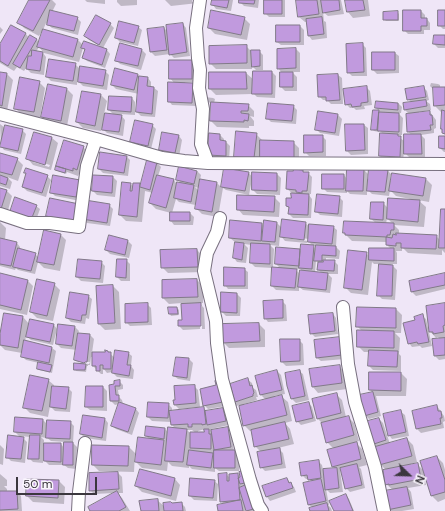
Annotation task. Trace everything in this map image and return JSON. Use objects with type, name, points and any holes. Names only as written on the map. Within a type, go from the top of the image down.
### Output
[{"type":"street","points":[[200,0],[196,28],[200,70],[199,88],[203,109],[201,144],[208,163]]},
{"type":"street","points":[[0,114],[162,158],[184,161],[208,163],[445,164]]},
{"type":"street","points":[[0,214],[28,223],[50,223],[80,227],[87,166],[96,139]]},
{"type":"street","points":[[220,218],[217,232],[206,253],[204,271],[216,321],[217,343],[222,379],[250,480],[258,504],[262,511]]},
{"type":"street","points":[[343,307],[348,364],[356,402],[375,467],[384,511]]},
{"type":"street","points":[[78,511],[79,492],[86,443]]},
{"type":"building","points":[[29,0],[50,0],[33,31],[17,23]]},
{"type":"building","points":[[212,0],[229,0],[227,8],[211,5]]},
{"type":"building","points":[[239,0],[255,0],[254,4],[239,3]]},
{"type":"building","points":[[264,0],[282,0],[282,14],[264,14]]},
{"type":"building","points":[[296,0],[317,0],[319,14],[298,17]]},
{"type":"building","points":[[321,0],[339,0],[340,10],[323,13]]},
{"type":"building","points":[[345,0],[363,0],[365,10],[347,12]]},
{"type":"building","points":[[50,10],[78,17],[74,31],[47,25]]},
{"type":"building","points":[[211,10],[245,17],[241,35],[208,28]]},
{"type":"building","points":[[403,10],[421,10],[421,18],[427,18],[427,26],[421,26],[421,31],[403,31]]},
{"type":"building","points":[[438,10],[445,10],[445,26],[438,26]]},
{"type":"building","points":[[398,11],[398,20],[383,20],[383,12]]},
{"type":"building","points":[[96,15],[111,23],[99,45],[84,36]]},
{"type":"building","points":[[322,17],[324,34],[308,36],[306,19]]},
{"type":"building","points":[[119,21],[139,26],[134,43],[115,38]]},
{"type":"building","points":[[183,23],[187,52],[169,55],[166,25]]},
{"type":"building","points":[[11,25],[26,33],[8,66],[0,61],[0,44]]},
{"type":"building","points":[[276,25],[300,25],[300,42],[276,42]]},
{"type":"building","points":[[164,27],[167,50],[150,52],[147,29]]},
{"type":"building","points":[[43,29],[78,39],[73,57],[37,47]]},
{"type":"building","points":[[30,35],[37,39],[20,68],[13,64]]},
{"type":"building","points":[[434,35],[445,35],[445,45],[433,44]]},
{"type":"building","points":[[84,41],[107,49],[102,65],[82,58],[85,49],[81,48]]},
{"type":"building","points":[[120,43],[142,49],[138,66],[115,61]]},
{"type":"building","points":[[363,43],[364,72],[347,73],[346,44]]},
{"type":"building","points":[[247,45],[247,63],[209,64],[209,46]]},
{"type":"building","points":[[296,48],[296,68],[277,69],[277,49]]},
{"type":"building","points":[[32,50],[43,52],[40,71],[26,69],[28,56],[31,56]]},
{"type":"building","points":[[251,50],[260,50],[260,66],[252,67]]},
{"type":"building","points":[[372,52],[395,52],[395,70],[372,70]]},
{"type":"building","points":[[49,59],[76,63],[73,81],[46,77]]},
{"type":"building","points":[[169,60],[192,60],[192,79],[169,79]]},
{"type":"building","points":[[80,66],[106,70],[103,86],[78,82]]},
{"type":"building","points":[[115,68],[138,74],[134,90],[111,85]]},
{"type":"building","points":[[253,71],[272,71],[272,94],[252,94]]},
{"type":"building","points":[[0,72],[7,73],[2,106],[0,105]]},
{"type":"building","points":[[209,72],[246,72],[247,89],[209,89]]},
{"type":"building","points":[[280,72],[293,72],[293,87],[280,87]]},
{"type":"building","points":[[338,74],[340,100],[326,101],[326,97],[318,97],[317,75]]},
{"type":"building","points":[[139,76],[148,77],[147,86],[154,87],[152,114],[136,112]]},
{"type":"building","points":[[20,77],[40,81],[34,112],[14,109]]},
{"type":"building","points":[[168,82],[193,83],[192,103],[168,102]]},
{"type":"building","points":[[48,84],[67,88],[61,121],[41,117]]},
{"type":"building","points":[[367,86],[368,102],[361,103],[361,106],[352,107],[351,104],[345,105],[343,89]]},
{"type":"building","points":[[424,86],[426,97],[407,100],[405,89]]},
{"type":"building","points":[[433,87],[445,87],[445,105],[434,106]]},
{"type":"building","points":[[82,91],[101,94],[95,126],[76,122]]},
{"type":"building","points":[[109,96],[132,97],[131,112],[108,110]]},
{"type":"building","points":[[426,100],[427,106],[404,110],[403,103]]},
{"type":"building","points":[[376,101],[398,103],[398,110],[375,108]]},
{"type":"building","points":[[211,102],[249,104],[248,111],[241,111],[241,113],[249,114],[248,121],[210,121]]},
{"type":"building","points":[[268,103],[294,105],[292,121],[266,119]]},
{"type":"building","points":[[373,110],[379,110],[377,130],[371,130]]},
{"type":"building","points":[[442,110],[445,111],[445,134],[442,133],[441,129]]},
{"type":"building","points":[[318,111],[338,114],[335,133],[315,130]]},
{"type":"building","points":[[430,111],[433,125],[430,125],[431,130],[407,132],[406,114]]},
{"type":"building","points":[[379,112],[399,113],[399,132],[378,131]]},
{"type":"building","points":[[105,113],[122,115],[119,132],[102,130]]},
{"type":"building","points":[[135,120],[153,124],[148,146],[130,142]]},
{"type":"building","points":[[345,124],[364,124],[365,150],[346,151]]},
{"type":"building","points":[[5,125],[23,129],[18,151],[0,147]]},
{"type":"building","points":[[236,131],[257,133],[254,158],[234,157]]},
{"type":"building","points":[[34,132],[52,137],[45,165],[26,159]]},
{"type":"building","points":[[162,132],[179,135],[175,153],[159,150]]},
{"type":"building","points":[[209,133],[220,134],[220,140],[226,141],[226,156],[208,155]]},
{"type":"building","points":[[380,133],[398,134],[398,136],[401,136],[400,157],[379,156]]},
{"type":"building","points":[[404,134],[421,134],[422,154],[404,154]]},
{"type":"building","points":[[304,135],[323,135],[323,152],[304,153]]},
{"type":"building","points":[[439,136],[445,136],[445,149],[439,148]]},
{"type":"building","points":[[64,140],[84,146],[77,170],[73,168],[73,171],[56,166]]},
{"type":"building","points":[[260,140],[294,141],[294,158],[260,158]]},
{"type":"building","points":[[100,152],[127,156],[124,173],[98,169]]},
{"type":"building","points":[[0,153],[18,158],[12,175],[0,172]]},
{"type":"building","points":[[147,160],[157,162],[150,190],[140,187]]},
{"type":"building","points":[[56,166],[66,169],[65,173],[55,170]]},
{"type":"building","points":[[179,166],[197,171],[194,184],[176,180]]},
{"type":"building","points":[[26,168],[48,175],[42,193],[22,187]]},
{"type":"building","points":[[224,168],[249,172],[245,191],[221,187]]},
{"type":"building","points":[[347,168],[364,169],[363,191],[346,191]]},
{"type":"building","points":[[369,168],[388,170],[385,192],[367,191]]},
{"type":"building","points":[[293,169],[309,172],[307,191],[302,191],[302,193],[296,192],[296,190],[286,189],[287,171],[293,171]]},
{"type":"building","points":[[252,172],[277,173],[277,191],[252,190]]},
{"type":"building","points":[[392,173],[426,178],[423,196],[389,191]]},
{"type":"building","points":[[322,174],[344,174],[344,189],[322,189]]},
{"type":"building","points":[[0,175],[8,178],[6,185],[0,183]]},
{"type":"building","points":[[53,175],[80,180],[76,197],[50,193]]},
{"type":"building","points":[[93,175],[113,176],[112,193],[92,191]]},
{"type":"building","points":[[157,175],[174,179],[166,208],[149,203]]},
{"type":"building","points":[[200,179],[217,182],[212,212],[195,209]]},
{"type":"building","points":[[122,182],[131,183],[130,191],[132,191],[133,183],[140,183],[137,217],[119,215]]},
{"type":"building","points":[[177,182],[194,185],[191,202],[174,198]]},
{"type":"building","points":[[0,188],[7,190],[1,209],[0,209]]},
{"type":"building","points":[[291,193],[309,194],[308,215],[288,214],[289,207],[286,206],[286,198],[291,198]]},
{"type":"building","points":[[317,194],[340,196],[338,214],[315,212]]},
{"type":"building","points":[[237,195],[275,196],[274,212],[237,210]]},
{"type":"building","points":[[15,197],[37,205],[31,220],[10,212]]},
{"type":"building","points":[[50,198],[79,204],[75,222],[46,216]]},
{"type":"building","points":[[388,198],[420,200],[418,222],[387,219]]},
{"type":"building","points":[[85,200],[110,204],[107,223],[82,219]]},
{"type":"building","points":[[371,202],[384,202],[383,220],[370,219]]},
{"type":"building","points":[[441,209],[445,209],[445,248],[439,248]]},
{"type":"building","points":[[170,212],[190,212],[190,221],[170,221]]},
{"type":"building","points":[[282,219],[306,222],[304,240],[280,237]]},
{"type":"building","points":[[230,220],[262,223],[261,241],[229,238]]},
{"type":"building","points":[[264,220],[277,222],[275,242],[262,241]]},
{"type":"building","points":[[344,221],[394,223],[394,230],[391,230],[390,235],[387,235],[387,237],[345,235],[345,233],[343,233]]},
{"type":"building","points":[[309,224],[334,226],[332,244],[308,242]]},
{"type":"building","points":[[44,230],[61,234],[54,265],[37,262]]},
{"type":"building","points":[[396,233],[437,235],[436,249],[401,248],[401,243],[396,243],[396,246],[386,245],[386,237],[392,238],[393,234],[396,235]]},
{"type":"building","points":[[109,235],[128,240],[125,255],[105,250]]},
{"type":"building","points":[[0,238],[17,242],[11,266],[0,264]]},
{"type":"building","points":[[235,242],[244,243],[242,260],[233,258]]},
{"type":"building","points":[[251,243],[270,244],[270,264],[250,263]]},
{"type":"building","points":[[301,244],[314,245],[312,269],[299,268]]},
{"type":"building","points":[[316,245],[336,246],[336,256],[322,255],[322,261],[314,261]]},
{"type":"building","points":[[276,247],[300,249],[299,266],[275,264]]},
{"type":"building","points":[[18,248],[36,253],[31,271],[13,267]]},
{"type":"building","points":[[369,248],[394,248],[394,261],[369,260]]},
{"type":"building","points":[[197,249],[198,267],[161,268],[160,250]]},
{"type":"building","points":[[348,250],[367,252],[362,290],[344,288]]},
{"type":"building","points":[[78,259],[102,261],[100,279],[76,277]]},
{"type":"building","points":[[117,259],[127,259],[126,278],[116,277]]},
{"type":"building","points":[[323,260],[335,260],[334,271],[317,270],[318,262],[323,262]]},
{"type":"building","points":[[379,264],[393,265],[392,296],[377,296]]},
{"type":"building","points":[[224,267],[245,268],[245,286],[224,286]]},
{"type":"building","points":[[272,267],[297,269],[295,288],[271,286]]},
{"type":"building","points":[[300,270],[328,273],[326,290],[298,287]]},
{"type":"building","points":[[0,273],[28,280],[21,310],[0,305]]},
{"type":"building","points":[[445,273],[445,285],[411,292],[409,281]]},
{"type":"building","points":[[37,279],[55,283],[47,316],[30,312]]},
{"type":"building","points":[[197,279],[198,297],[162,298],[162,280]]},
{"type":"building","points":[[113,285],[115,323],[98,324],[96,286]]},
{"type":"building","points":[[70,292],[89,295],[86,315],[82,315],[81,321],[66,318]]},
{"type":"building","points":[[221,292],[237,293],[237,313],[221,312]]},
{"type":"building","points":[[283,300],[283,318],[264,319],[263,301]]},
{"type":"building","points":[[148,303],[148,322],[125,323],[125,304]]},
{"type":"building","points":[[201,303],[201,326],[178,326],[178,320],[182,320],[181,304]]},
{"type":"building","points":[[445,303],[445,325],[443,326],[444,332],[433,334],[433,332],[429,332],[426,306]]},
{"type":"building","points":[[168,307],[177,307],[178,314],[169,314]]},
{"type":"building","points":[[357,307],[396,308],[396,328],[356,327]]},
{"type":"building","points":[[4,313],[23,316],[18,348],[0,345],[0,334]]},
{"type":"building","points":[[333,313],[335,331],[310,334],[308,315]]},
{"type":"building","points":[[423,314],[429,342],[408,344],[403,323],[415,320],[414,317]]},
{"type":"building","points":[[30,319],[54,324],[50,342],[26,337]]},
{"type":"building","points":[[259,323],[260,341],[222,343],[222,324]]},
{"type":"building","points":[[58,324],[75,326],[72,346],[56,344]]},
{"type":"building","points":[[357,330],[394,331],[394,348],[357,347]]},
{"type":"building","points":[[78,333],[90,334],[87,362],[84,363],[74,360]]},
{"type":"building","points":[[340,337],[342,355],[316,358],[314,340]]},
{"type":"building","points":[[445,338],[445,355],[434,356],[432,339]]},
{"type":"building","points":[[280,339],[300,339],[300,361],[281,362]]},
{"type":"building","points":[[24,340],[52,347],[49,363],[21,357]]},
{"type":"building","points":[[105,350],[111,352],[111,369],[103,369],[103,365],[100,365],[100,371],[96,371],[96,366],[92,366],[92,352],[105,352]]},
{"type":"building","points":[[115,350],[129,352],[127,365],[131,365],[129,376],[112,373]]},
{"type":"building","points":[[369,350],[398,351],[397,367],[368,366]]},
{"type":"building","points":[[176,357],[189,358],[187,378],[173,376]]},
{"type":"building","points":[[38,362],[52,365],[50,372],[37,369]]},
{"type":"building","points":[[74,363],[86,364],[85,370],[74,370]]},
{"type":"building","points":[[340,365],[342,383],[312,387],[309,369]]},
{"type":"building","points":[[277,370],[282,390],[260,395],[255,376]]},
{"type":"building","points":[[300,370],[305,396],[291,399],[285,373]]},
{"type":"building","points":[[369,372],[401,372],[401,391],[369,390]]},
{"type":"building","points":[[30,375],[49,379],[42,411],[23,408]]},
{"type":"building","points":[[248,378],[250,386],[252,385],[254,393],[253,396],[232,403],[231,400],[234,399],[230,384]]},
{"type":"building","points":[[120,380],[120,386],[115,386],[116,395],[119,395],[119,401],[110,401],[109,385],[114,384],[114,381]]},
{"type":"building","points":[[219,380],[223,402],[203,406],[200,389],[216,385],[215,381]]},
{"type":"building","points":[[195,385],[196,403],[174,405],[174,386]]},
{"type":"building","points":[[52,386],[69,387],[66,409],[50,407]]},
{"type":"building","points":[[86,386],[103,386],[103,407],[85,407]]},
{"type":"building","points":[[373,392],[378,412],[364,416],[359,395]]},
{"type":"building","points":[[337,393],[341,413],[317,419],[312,399]]},
{"type":"building","points":[[282,395],[287,415],[243,426],[239,406]]},
{"type":"building","points":[[119,402],[136,408],[128,432],[111,426]]},
{"type":"building","points":[[148,402],[169,403],[168,418],[147,417]]},
{"type":"building","points":[[309,402],[313,418],[296,422],[292,406]]},
{"type":"building","points":[[437,405],[438,411],[441,411],[441,424],[416,429],[412,411]]},
{"type":"building","points":[[204,407],[206,424],[192,424],[192,427],[188,427],[188,424],[171,425],[169,411]]},
{"type":"building","points":[[223,408],[226,421],[207,425],[205,411]]},
{"type":"building","points":[[401,410],[406,432],[388,436],[383,414]]},
{"type":"building","points":[[83,415],[105,418],[102,438],[80,434]]},
{"type":"building","points":[[349,416],[354,435],[326,443],[321,423]]},
{"type":"building","points":[[15,417],[43,419],[42,434],[14,432]]},
{"type":"building","points":[[379,418],[386,440],[371,445],[364,422]]},
{"type":"building","points":[[47,420],[71,421],[70,439],[46,438]]},
{"type":"building","points":[[285,422],[289,439],[254,447],[251,430]]},
{"type":"building","points":[[146,426],[165,428],[164,439],[145,436]]},
{"type":"building","points":[[168,427],[187,429],[183,462],[165,461]]},
{"type":"building","points":[[228,427],[231,447],[214,450],[211,430]]},
{"type":"building","points":[[204,429],[209,429],[209,434],[211,434],[211,449],[190,448],[190,432],[204,432]]},
{"type":"building","points":[[8,435],[24,437],[21,459],[6,458]]},
{"type":"building","points":[[30,435],[40,435],[39,459],[28,459]]},
{"type":"building","points":[[138,437],[164,440],[161,465],[135,462]]},
{"type":"building","points":[[407,438],[412,456],[379,465],[375,447]]},
{"type":"building","points":[[64,442],[73,442],[73,465],[63,465]]},
{"type":"building","points":[[357,442],[361,459],[332,467],[327,450]]},
{"type":"building","points":[[44,443],[61,443],[61,462],[44,461]]},
{"type":"building","points":[[92,445],[129,446],[128,466],[92,465]]},
{"type":"building","points":[[280,448],[282,464],[260,468],[257,452]]},
{"type":"building","points":[[189,450],[213,453],[211,468],[187,465]]},
{"type":"building","points":[[214,450],[235,450],[235,468],[214,468]]},
{"type":"building","points":[[437,456],[445,480],[445,492],[431,496],[420,461]]},
{"type":"building","points":[[319,460],[321,478],[308,480],[307,475],[301,476],[299,463]]},
{"type":"building","points":[[418,463],[421,479],[385,485],[383,470]]},
{"type":"building","points":[[357,464],[362,485],[345,489],[340,468]]},
{"type":"building","points":[[337,468],[339,488],[325,490],[323,469]]},
{"type":"building","points":[[140,469],[175,478],[171,496],[135,486]]},
{"type":"building","points":[[243,471],[245,483],[240,484],[238,478],[240,477],[239,472]]},
{"type":"building","points":[[118,472],[119,489],[89,491],[89,473]]},
{"type":"building","points":[[227,473],[227,481],[229,481],[229,474],[238,473],[240,500],[220,502],[218,474]]},
{"type":"building","points":[[190,478],[215,480],[213,498],[189,496]]},
{"type":"building","points":[[287,478],[289,483],[291,482],[293,488],[266,497],[262,486]]},
{"type":"building","points":[[27,479],[59,480],[58,498],[26,496]]},
{"type":"building","points":[[321,479],[326,501],[308,505],[303,483]]},
{"type":"building","points":[[246,485],[254,509],[246,511],[239,488]]},
{"type":"building","points":[[407,487],[411,505],[387,510],[384,491]]},
{"type":"building","points":[[0,491],[17,491],[18,509],[0,510]]},
{"type":"building","points":[[117,491],[126,507],[119,511],[90,511],[88,507]]},
{"type":"building","points":[[346,494],[353,511],[334,511],[329,501]]},
{"type":"building","points":[[158,499],[159,511],[141,511],[139,501]]},
{"type":"building","points":[[241,500],[243,511],[218,511],[217,505]]},
{"type":"building","points":[[182,502],[183,511],[164,511],[163,503]]},
{"type":"building","points":[[327,503],[329,511],[310,511],[309,508]]}]
